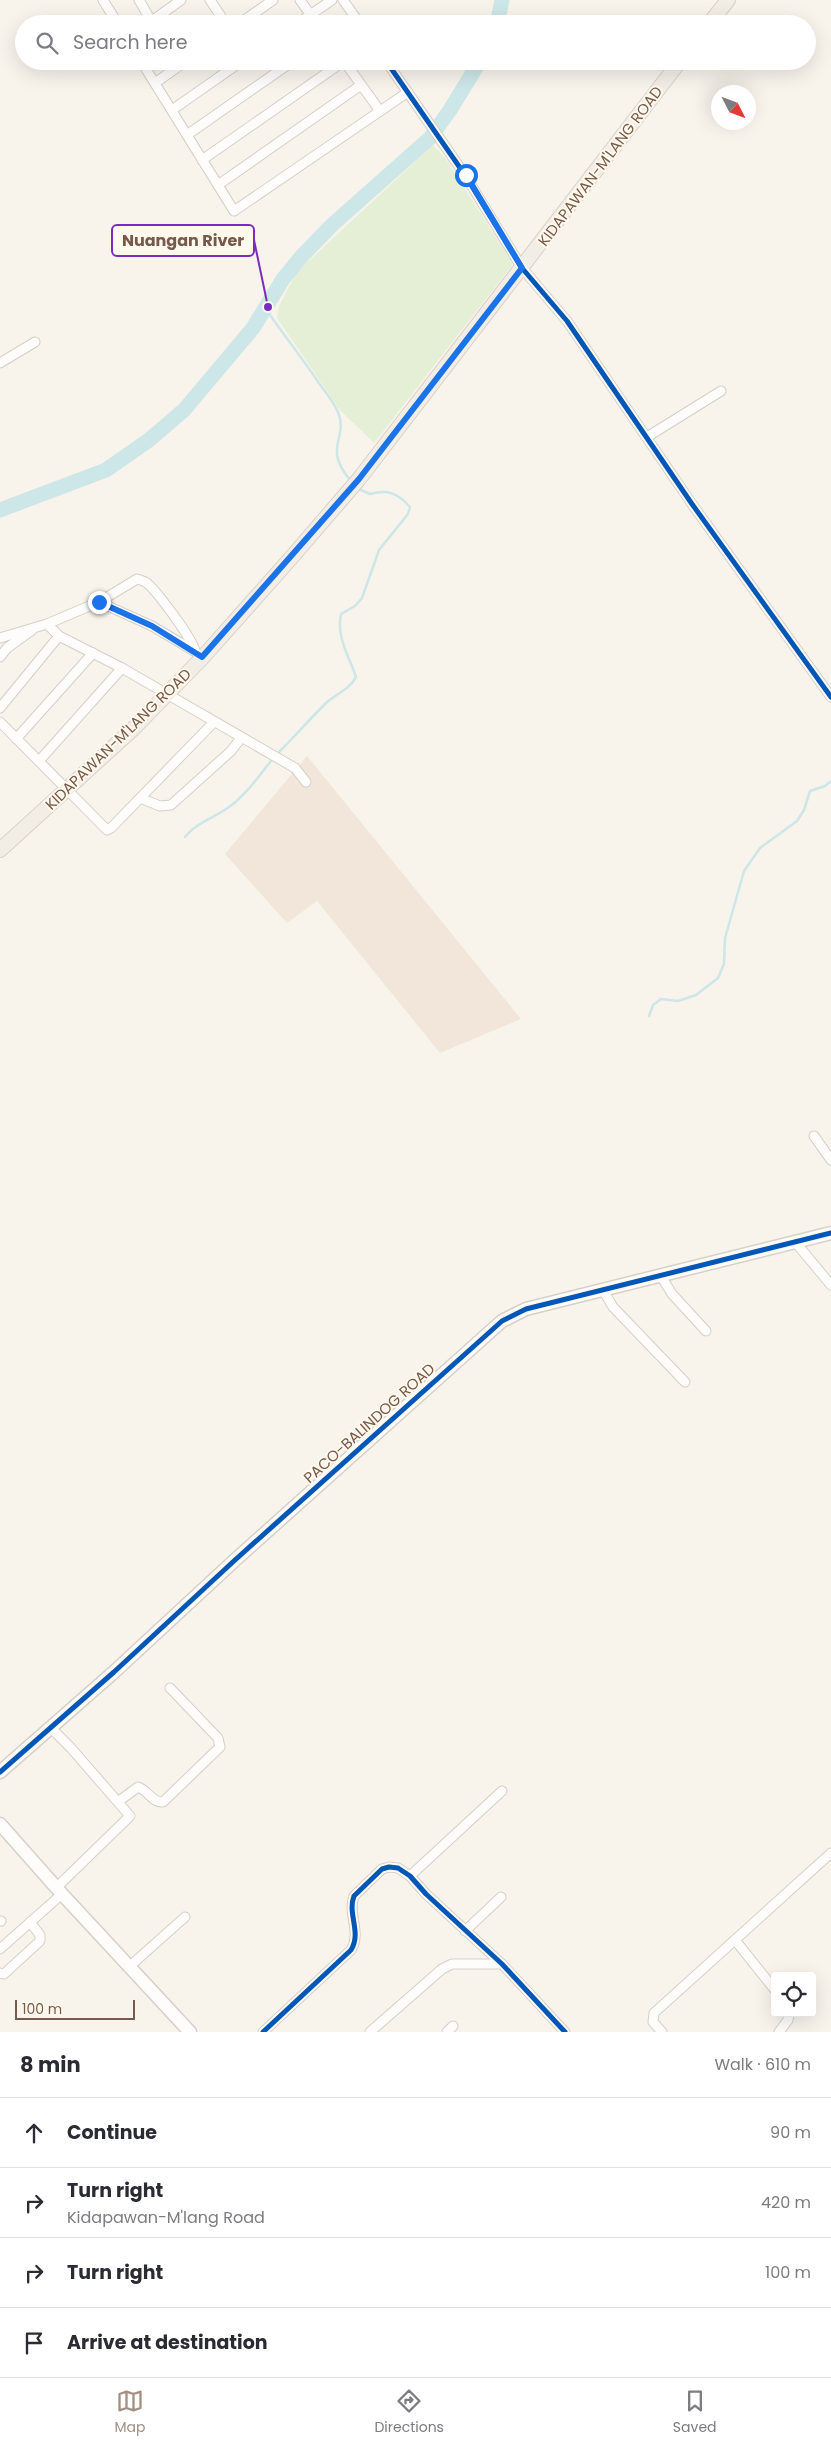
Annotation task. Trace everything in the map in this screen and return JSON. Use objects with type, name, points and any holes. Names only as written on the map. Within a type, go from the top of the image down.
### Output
[{"type":"main road","points":[[716,15],[728,0]]},
{"type":"main road","name":"KIDAPAWAN-M'LANG ROAD","points":[[0,850],[167,694],[199,654],[359,479],[673,70]]},
{"type":"street","points":[[103,0],[112,15]]},
{"type":"street","points":[[139,0],[148,15]]},
{"type":"street","points":[[161,15],[181,0]]},
{"type":"street","points":[[210,0],[220,15]]},
{"type":"street","points":[[252,15],[273,0]]},
{"type":"street","points":[[300,0],[311,14],[332,0]]},
{"type":"street","points":[[343,0],[354,15]]},
{"type":"street","points":[[147,70],[234,211],[408,92]]},
{"type":"street","points":[[155,83],[172,70]]},
{"type":"street","points":[[172,110],[229,70]]},
{"type":"street","points":[[187,135],[280,70]]},
{"type":"street","points":[[202,160],[331,70]]},
{"type":"street","points":[[350,70],[380,111]]},
{"type":"street","points":[[392,70],[446,145],[522,268],[567,321],[831,697]]},
{"type":"street","points":[[218,185],[361,85]]},
{"type":"street","points":[[0,363],[35,342]]},
{"type":"street","points":[[647,437],[721,391]]},
{"type":"street","points":[[0,638],[44,624],[99,602],[137,579],[145,581],[187,634],[199,654]]},
{"type":"street","points":[[99,602],[152,626],[199,654]]},
{"type":"street","points":[[44,624],[59,636],[122,668],[295,768],[306,782]]},
{"type":"street","points":[[0,657],[7,648],[44,624]]},
{"type":"street","points":[[0,708],[59,636]]},
{"type":"street","points":[[16,739],[93,653]]},
{"type":"street","points":[[39,761],[122,668]]},
{"type":"street","points":[[0,722],[107,830],[214,722]]},
{"type":"street","points":[[140,798],[160,806],[170,805],[231,751],[241,738]]},
{"type":"street","points":[[814,1136],[831,1160]]},
{"type":"street","name":"PACO-BALINDOG ROAD","points":[[0,1772],[502,1321],[526,1308],[831,1233]]},
{"type":"street","points":[[796,1243],[831,1285]]},
{"type":"street","points":[[662,1276],[672,1294],[706,1331]]},
{"type":"street","points":[[603,1290],[613,1307],[684,1382]]},
{"type":"street","points":[[119,1801],[138,1787],[155,1800],[163,1802],[220,1747],[218,1738],[170,1688]]},
{"type":"street","points":[[0,1949],[30,1922],[130,1818],[130,1814],[119,1801],[50,1728]]},
{"type":"street","points":[[410,1876],[502,1791]]},
{"type":"street","points":[[0,1824],[59,1891],[190,2032]]},
{"type":"street","points":[[662,2032],[653,2022],[654,2013],[831,1853]]},
{"type":"street","points":[[263,2032],[351,1950],[357,1938],[352,1901],[358,1890],[385,1868],[398,1868],[410,1876],[465,1931],[502,1964],[565,2032]]},
{"type":"street","points":[[465,1931],[501,1898]]},
{"type":"street","points":[[130,1966],[185,1917]]},
{"type":"street","points":[[0,1973],[4,1974],[40,1941],[40,1935],[30,1922]]},
{"type":"street","points":[[735,1940],[771,1985]]},
{"type":"street","points":[[370,2032],[442,1969],[452,1964],[502,1964]]},
{"type":"street","points":[[779,2032],[788,2017]]},
{"type":"shaded area","points":[[307,756],[521,1019],[440,1053],[317,901],[287,923],[225,854]]},
{"type":"green space","points":[[433,145],[446,159],[513,264],[374,443],[340,410],[277,318],[279,306],[296,273]]},
{"type":"waterway","points":[[499,15],[502,0]]},
{"type":"waterway","points":[[0,510],[106,470],[149,440],[184,410],[253,328],[283,279],[302,256],[332,225],[430,138],[474,70]]},
{"type":"waterway","points":[[268,307],[270,315],[338,412],[341,421],[337,451],[338,459],[350,480]]},
{"type":"waterway","points":[[279,752],[326,703],[347,688],[356,677],[340,631],[341,614],[355,606],[362,598],[379,550],[408,514],[410,507],[397,495],[387,492],[370,494],[361,490]]},
{"type":"waterway","points":[[185,837],[195,828],[223,811],[241,797],[271,761]]},
{"type":"waterway","points":[[649,1016],[653,1005],[661,999],[678,1001],[696,995],[718,978],[724,964],[725,938],[744,871],[760,848],[797,821],[804,810],[810,791],[825,786],[831,781]]},
{"type":"cycle path","points":[[392,70],[465,175],[522,268],[567,321],[692,504],[831,697]]},
{"type":"cycle path","points":[[0,1772],[114,1672],[235,1560],[502,1321],[526,1309],[831,1233]]},
{"type":"cycle path","points":[[263,2032],[351,1950],[355,1936],[352,1910],[354,1896],[382,1869],[389,1867],[398,1868],[410,1876],[426,1894],[502,1964],[565,2032]]},
{"type":"place","name":"Nuangan River","points":[[268,307]]},
{"type":"route","points":[[99,602],[152,626],[202,657],[359,479],[522,268],[466,175]]}]
